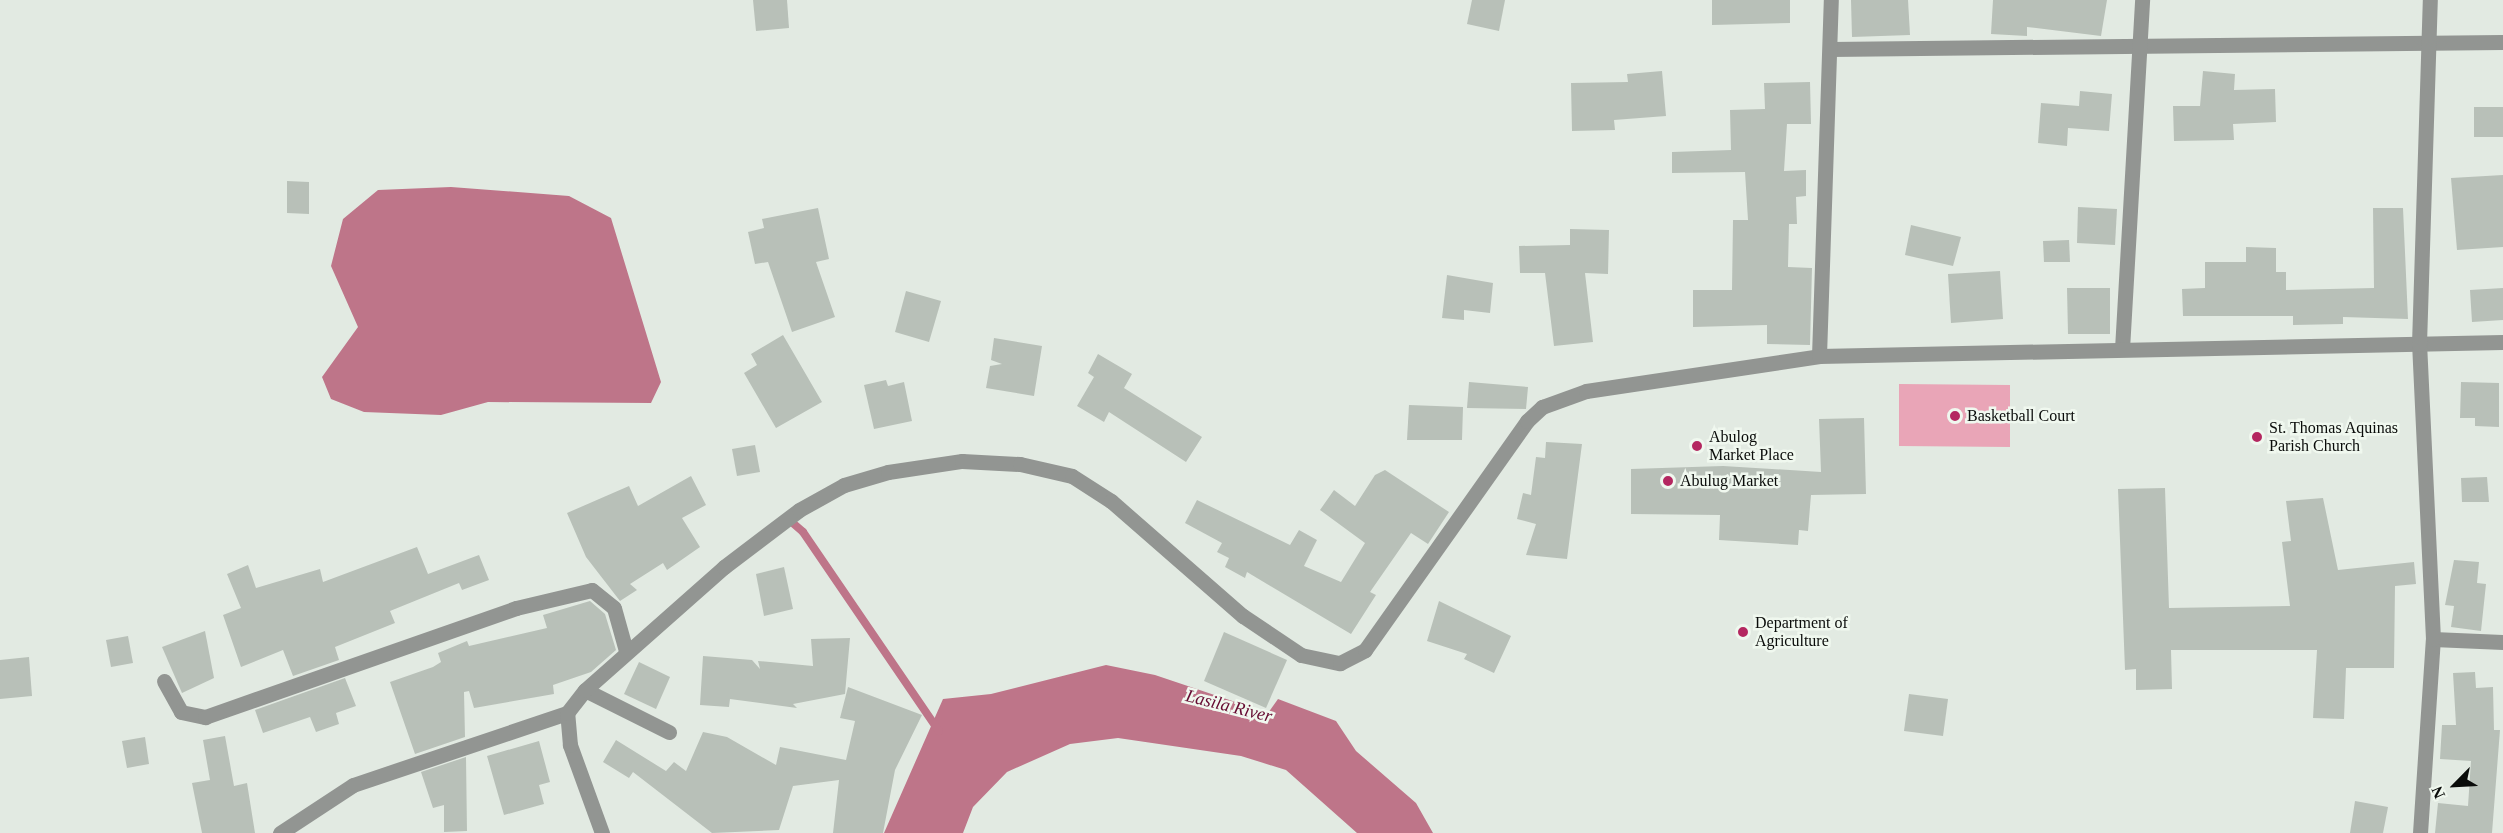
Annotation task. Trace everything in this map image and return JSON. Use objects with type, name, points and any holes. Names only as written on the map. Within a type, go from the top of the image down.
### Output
[{"type":"street","points":[[1819,356],[1831,0]]},
{"type":"street","points":[[2122,350],[2142,48],[2142,0]]},
{"type":"street","points":[[2421,833],[2433,639],[2419,344],[2430,0]]},
{"type":"street","points":[[1830,49],[2430,46],[2503,42]]},
{"type":"street","points":[[280,833],[353,785],[567,713],[585,690],[626,651],[799,510],[844,485],[888,472],[962,461],[1030,465],[1072,476],[1111,501],[1243,615],[1300,655],[1340,663],[1365,650],[1471,495],[1542,407],[1586,391],[1819,356],[2503,342]]},
{"type":"street","points":[[164,681],[181,712],[205,717],[516,608],[592,590],[614,608],[626,651]]},
{"type":"street","points":[[2433,639],[2503,642]]},
{"type":"street","points":[[585,690],[669,732]]},
{"type":"street","points":[[567,713],[578,773],[602,833]]},
{"type":"shaded area","name":"Basketball Court","points":[[1899,384],[2010,385],[2010,447],[1899,446]]},
{"type":"water","points":[[451,187],[569,196],[611,218],[661,382],[651,403],[488,402],[441,415],[364,412],[331,399],[322,377],[358,327],[331,266],[343,219],[378,190]]},
{"type":"water","name":"Lasila River","points":[[1106,665],[1155,675],[1268,713],[1278,699],[1336,721],[1356,751],[1416,803],[1433,833],[1357,833],[1286,770],[1241,756],[1118,738],[1070,744],[1007,772],[973,807],[963,833],[884,833],[943,699],[991,694]]},
{"type":"building","points":[[753,0],[787,0],[789,28],[756,31]]},
{"type":"building","points":[[1472,0],[1505,0],[1499,31],[1467,24]]},
{"type":"building","points":[[1712,0],[1790,0],[1790,23],[1712,25]]},
{"type":"building","points":[[1851,0],[1908,0],[1910,35],[1852,37]]},
{"type":"building","points":[[1993,0],[2107,0],[2101,36],[2027,27],[2027,36],[1991,34]]},
{"type":"building","points":[[1662,71],[1666,116],[1614,120],[1615,130],[1572,131],[1571,83],[1628,82],[1627,74]]},
{"type":"building","points":[[2203,71],[2235,74],[2234,90],[2275,89],[2276,122],[2233,124],[2234,140],[2174,141],[2173,106],[2200,106]]},
{"type":"building","points":[[1810,82],[1811,124],[1787,124],[1784,171],[1806,170],[1806,196],[1796,197],[1797,224],[1789,224],[1788,267],[1812,268],[1810,345],[1767,344],[1767,325],[1693,327],[1693,290],[1732,290],[1733,220],[1748,220],[1745,172],[1672,173],[1672,152],[1731,150],[1730,110],[1765,109],[1764,83]]},
{"type":"building","points":[[2080,91],[2112,94],[2109,131],[2068,128],[2067,146],[2038,143],[2041,103],[2079,106]]},
{"type":"building","points":[[2474,107],[2503,107],[2503,137],[2474,137]]},
{"type":"building","points":[[2503,175],[2503,247],[2457,250],[2451,178]]},
{"type":"building","points":[[287,181],[309,182],[309,214],[287,213]]},
{"type":"building","points":[[2078,207],[2117,209],[2115,245],[2077,243]]},
{"type":"building","points":[[818,208],[829,259],[816,262],[835,317],[792,332],[768,262],[755,264],[748,232],[764,228],[762,219]]},
{"type":"building","points":[[2373,208],[2403,208],[2408,319],[2343,317],[2343,324],[2293,325],[2293,316],[2183,316],[2182,289],[2205,288],[2205,262],[2246,262],[2246,247],[2276,248],[2276,272],[2286,272],[2286,290],[2374,288]]},
{"type":"building","points":[[1911,225],[1961,237],[1953,266],[1905,255]]},
{"type":"building","points":[[1570,229],[1609,230],[1608,274],[1585,273],[1593,342],[1554,346],[1545,273],[1520,273],[1519,246],[1570,245]]},
{"type":"building","points":[[2069,240],[2070,262],[2044,262],[2043,241]]},
{"type":"building","points":[[2000,271],[2003,319],[1951,323],[1948,274]]},
{"type":"building","points":[[1447,275],[1493,283],[1490,313],[1464,310],[1464,320],[1442,318]]},
{"type":"building","points":[[2067,288],[2110,288],[2110,334],[2068,334]]},
{"type":"building","points":[[2503,288],[2503,320],[2472,322],[2470,290]]},
{"type":"building","points":[[906,291],[941,301],[929,342],[895,332]]},
{"type":"building","points":[[783,335],[822,402],[776,428],[744,373],[757,365],[751,354]]},
{"type":"building","points":[[994,338],[1042,346],[1034,396],[986,388],[990,366],[1002,364],[991,360]]},
{"type":"building","points":[[1098,354],[1132,374],[1124,388],[1202,437],[1186,462],[1109,412],[1104,422],[1077,406],[1094,377],[1088,373]]},
{"type":"building","points":[[886,380],[888,386],[904,382],[912,421],[874,429],[864,385]]},
{"type":"building","points":[[1469,382],[1528,387],[1526,409],[1467,408]]},
{"type":"building","points":[[2461,382],[2499,383],[2499,427],[2475,426],[2475,418],[2460,418]]},
{"type":"building","points":[[1409,405],[1463,407],[1462,440],[1407,440]]},
{"type":"building","points":[[1864,418],[1866,494],[1811,495],[1808,531],[1799,530],[1798,545],[1719,540],[1720,515],[1631,514],[1631,469],[1723,466],[1821,472],[1819,419]]},
{"type":"building","points":[[1546,442],[1582,444],[1567,559],[1526,555],[1536,524],[1517,519],[1523,493],[1531,495],[1536,457],[1545,458]]},
{"type":"building","points":[[755,445],[760,472],[737,476],[732,449]]},
{"type":"building","points":[[1385,470],[1449,512],[1428,544],[1411,533],[1370,592],[1376,595],[1351,634],[1247,572],[1245,578],[1225,567],[1229,558],[1217,552],[1222,543],[1185,523],[1197,500],[1290,545],[1299,530],[1317,540],[1304,566],[1341,582],[1365,543],[1320,510],[1334,490],[1355,506],[1375,475]]},
{"type":"building","points":[[691,476],[706,505],[682,518],[700,547],[667,570],[663,563],[630,584],[637,590],[620,601],[586,557],[567,513],[629,486],[638,506]]},
{"type":"building","points":[[2487,477],[2489,502],[2462,502],[2461,478]]},
{"type":"building","points":[[2165,488],[2169,608],[2290,606],[2282,542],[2291,541],[2286,501],[2323,498],[2338,570],[2414,562],[2416,584],[2395,586],[2394,668],[2346,668],[2344,719],[2313,718],[2317,650],[2171,650],[2172,689],[2136,690],[2136,669],[2125,670],[2118,489]]},
{"type":"building","points":[[417,547],[428,574],[479,555],[489,580],[462,590],[459,583],[390,611],[395,623],[335,647],[339,660],[293,676],[283,650],[241,667],[223,615],[241,608],[227,574],[248,565],[256,588],[320,569],[323,582]]},
{"type":"building","points":[[2454,560],[2479,562],[2477,583],[2486,584],[2481,631],[2451,627],[2454,606],[2445,605]]},
{"type":"building","points":[[784,567],[793,609],[764,616],[756,574]]},
{"type":"building","points":[[590,601],[605,614],[616,650],[591,672],[553,685],[554,694],[474,708],[469,691],[464,692],[465,737],[415,754],[390,682],[433,667],[441,662],[438,653],[467,641],[469,646],[547,628],[543,615]]},
{"type":"building","points":[[1439,601],[1511,636],[1494,673],[1464,659],[1467,654],[1427,641]]},
{"type":"building","points":[[205,631],[214,678],[182,693],[162,647]]},
{"type":"building","points":[[1224,632],[1287,660],[1266,708],[1204,681]]},
{"type":"building","points":[[128,636],[133,663],[111,667],[106,640]]},
{"type":"building","points":[[850,638],[845,694],[793,704],[797,708],[730,699],[729,707],[700,705],[703,656],[752,660],[760,669],[758,661],[813,666],[811,639]]},
{"type":"building","points":[[29,657],[32,696],[0,699],[0,660]]},
{"type":"building","points":[[639,662],[670,677],[656,709],[624,694]]},
{"type":"building","points":[[2475,672],[2476,688],[2493,687],[2494,730],[2500,730],[2492,833],[2435,833],[2438,803],[2468,806],[2471,761],[2440,759],[2442,725],[2456,725],[2453,673]]},
{"type":"building","points":[[345,678],[356,706],[336,713],[339,724],[316,732],[310,717],[263,733],[255,710]]},
{"type":"building","points":[[848,687],[922,715],[895,770],[883,833],[833,833],[839,780],[793,786],[779,830],[712,833],[633,772],[629,778],[603,762],[616,740],[666,771],[674,762],[686,771],[703,732],[727,737],[776,765],[780,747],[846,760],[855,721],[840,718]]},
{"type":"building","points":[[1909,694],[1948,699],[1943,736],[1904,731]]},
{"type":"building","points":[[225,736],[234,786],[247,783],[255,833],[202,833],[192,783],[210,780],[203,740]]},
{"type":"building","points":[[145,737],[149,764],[127,768],[122,741]]},
{"type":"building","points":[[539,741],[550,782],[539,785],[544,804],[504,815],[487,756]]},
{"type":"building","points":[[466,757],[467,831],[444,832],[444,805],[433,808],[421,772]]},
{"type":"building","points":[[2355,801],[2388,807],[2383,833],[2350,833]]},
{"type":"waterway","points":[[787,518],[803,532],[939,731]]},
{"type":"place","name":"Basketball Court","points":[[1955,416]]},
{"type":"place","name":"St. Thomas Aquinas Parish Church","points":[[2257,437]]},
{"type":"place","name":"Abulog Market Place","points":[[1697,446]]},
{"type":"place","name":"Abulug Market","points":[[1668,481]]},
{"type":"place","name":"Department of Agriculture","points":[[1743,632]]}]
